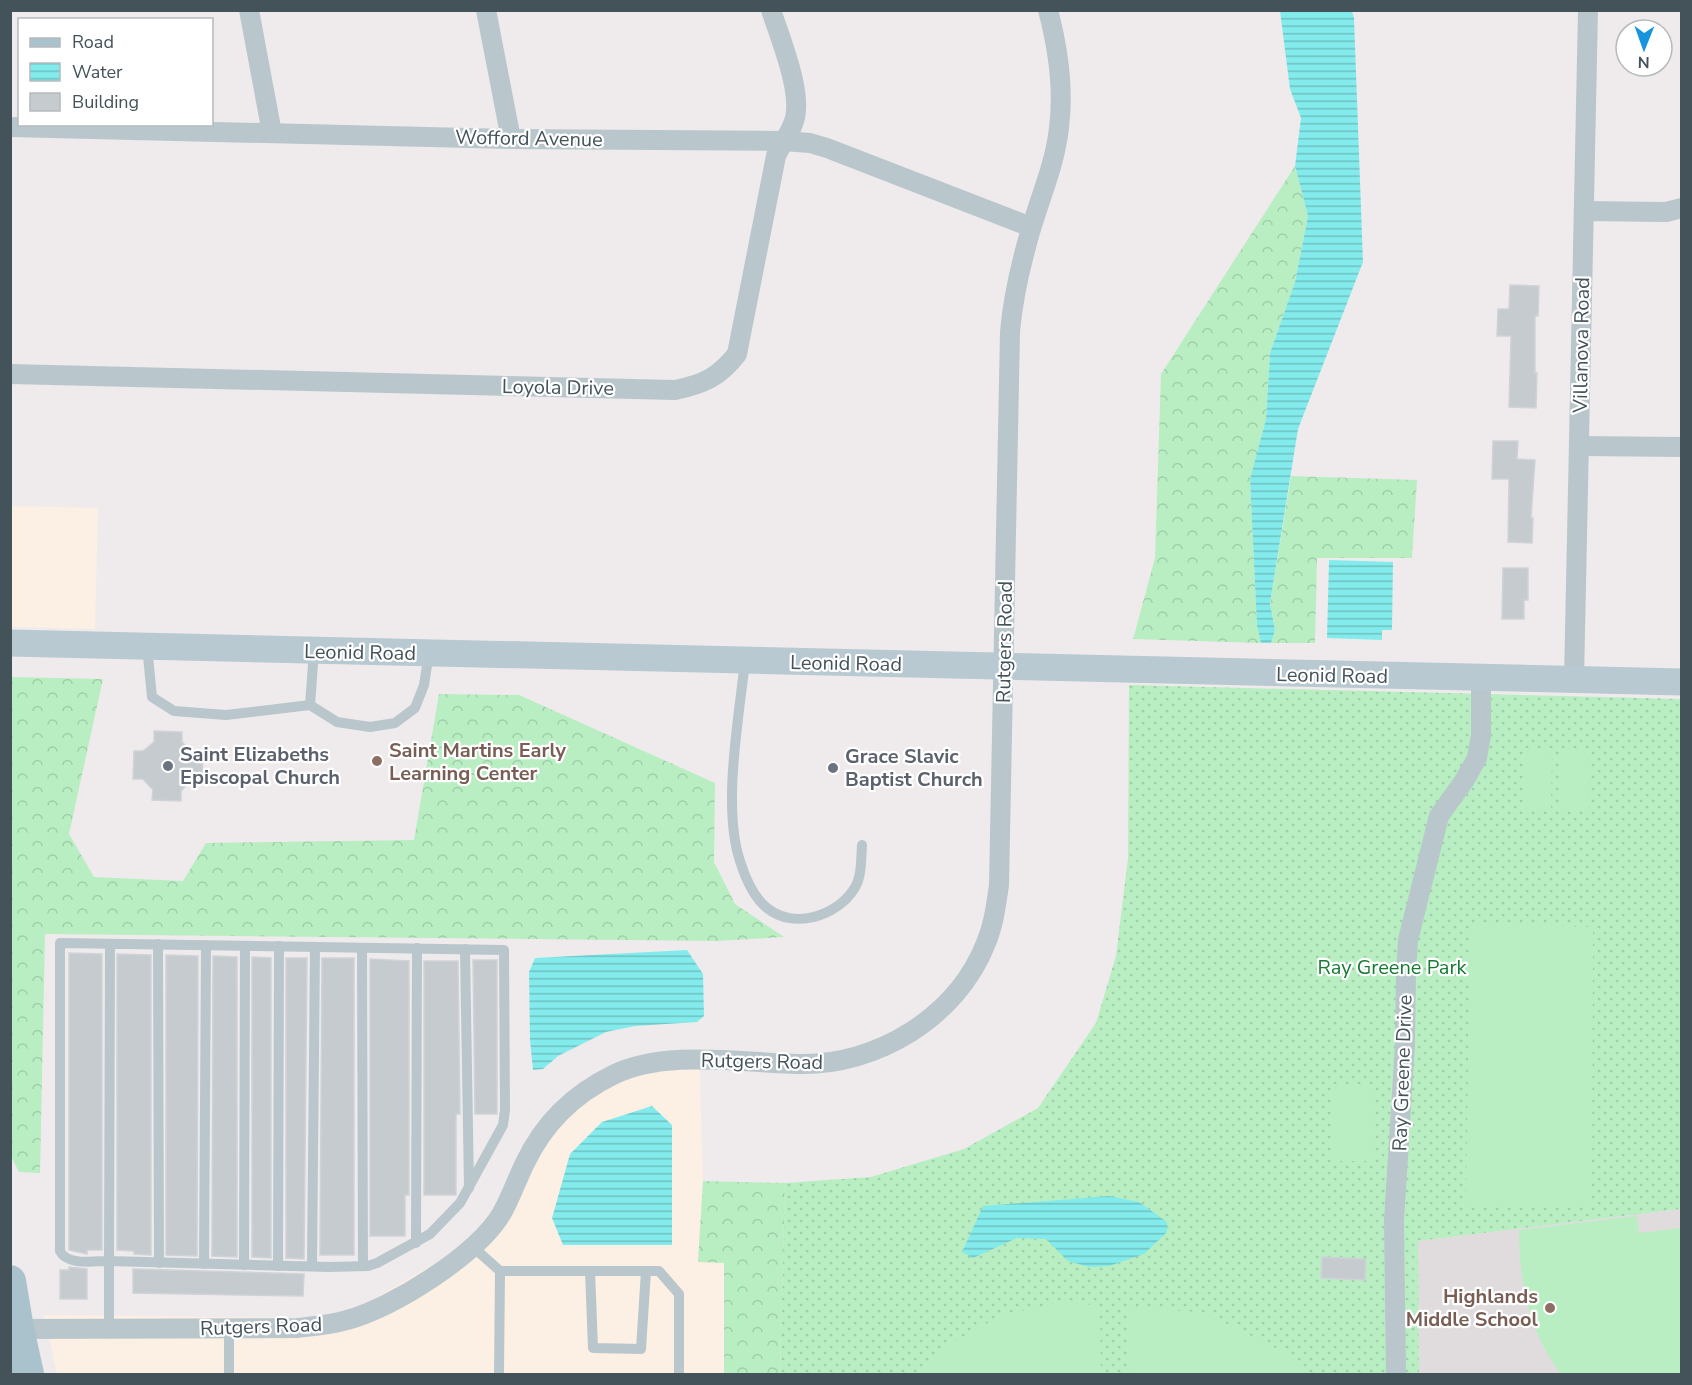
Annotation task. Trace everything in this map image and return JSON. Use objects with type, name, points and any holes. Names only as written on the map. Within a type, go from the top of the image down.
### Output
[{"type":"main road","points":[[10,1281],[14,1321],[28,1374]]},
{"type":"street","points":[[249,10],[272,133]]},
{"type":"street","points":[[486,10],[511,139]]},
{"type":"street","name":"Loyola Drive","points":[[10,374],[675,390],[711,379],[726,369],[737,354],[776,156],[794,122],[796,95],[792,73],[771,10]]},
{"type":"street","name":"Rutgers Road","points":[[14,1321],[109,1329],[297,1328],[323,1326],[348,1320],[375,1310],[442,1272],[473,1247],[490,1230],[503,1212],[536,1142],[572,1100],[596,1083],[622,1071],[657,1062],[676,1060],[825,1064],[850,1058],[878,1050],[906,1035],[932,1017],[953,996],[973,969],[986,944],[998,896],[1010,332],[1016,283],[1031,227],[1047,184],[1060,126],[1059,61],[1047,10]]},
{"type":"street","name":"Villanova Road","points":[[1574,680],[1588,10]]},
{"type":"street","name":"Wofford Avenue","points":[[10,127],[511,139],[810,143],[1031,227]]},
{"type":"street","points":[[1584,211],[1666,212],[1682,208]]},
{"type":"street","points":[[1579,446],[1682,447]]},
{"type":"street","name":"Leonid Road","points":[[10,643],[1682,682]]},
{"type":"street","name":"Ray Greene Drive","points":[[1396,1374],[1394,1220],[1406,1044],[1408,940],[1439,816],[1477,758],[1481,735],[1481,679]]},
{"type":"lane","points":[[147,646],[152,697],[174,711],[226,715],[310,705],[338,722],[370,727],[394,723],[415,708],[424,685],[429,653]]},
{"type":"lane","points":[[310,705],[314,651]]},
{"type":"lane","points":[[745,661],[732,791],[733,831],[740,860],[751,887],[767,908],[785,917],[810,919],[837,908],[856,888],[861,868],[862,845]]},
{"type":"lane","points":[[60,943],[110,944],[504,950],[505,1115],[503,1125],[493,1145],[460,1203],[430,1234],[388,1258],[363,1266],[159,1263],[68,1259],[62,1255],[60,1251],[60,943]]},
{"type":"lane","points":[[109,1329],[110,944]]},
{"type":"lane","points":[[158,944],[159,1263]]},
{"type":"lane","points":[[204,1264],[206,945]]},
{"type":"lane","points":[[244,1265],[245,946]]},
{"type":"lane","points":[[278,1266],[279,946]]},
{"type":"lane","points":[[312,1266],[315,947]]},
{"type":"lane","points":[[362,948],[363,1266]]},
{"type":"lane","points":[[416,1242],[417,948]]},
{"type":"lane","points":[[465,949],[469,1188]]},
{"type":"lane","points":[[473,1247],[500,1271],[659,1271],[679,1294],[679,1374]]},
{"type":"lane","points":[[499,1374],[500,1271]]},
{"type":"lane","points":[[590,1271],[593,1348],[641,1349],[646,1271]]},
{"type":"lane","points":[[229,1328],[229,1374]]},
{"type":"shaded area","points":[[11,506],[98,508],[95,629],[11,627]]},
{"type":"shaded area","points":[[699,1050],[703,1181],[698,1261],[724,1263],[724,1374],[57,1374],[44,1315],[299,1318],[337,1313],[372,1300],[444,1258],[474,1233],[497,1203],[528,1136],[551,1107],[584,1080],[619,1062],[660,1052]]},
{"type":"shaded area","name":"Highlands Middle School","points":[[1681,1209],[1681,1374],[1419,1374],[1417,1241]]},
{"type":"green space","points":[[1295,166],[1308,216],[1295,282],[1270,353],[1266,419],[1250,479],[1257,626],[1261,643],[1133,639],[1155,558],[1161,374]]},
{"type":"green space","points":[[1291,476],[1417,480],[1412,558],[1317,558],[1315,643],[1271,643],[1275,630],[1270,603]]},
{"type":"green space","points":[[11,677],[103,679],[69,834],[94,877],[183,881],[206,843],[414,840],[439,694],[519,695],[715,783],[714,862],[735,904],[784,937],[717,941],[45,934],[40,1173],[19,1172],[10,1154]]},
{"type":"green space","name":"Ray Greene Park","points":[[1129,685],[1681,699],[1681,1209],[1418,1241],[1419,1374],[780,1374],[785,1183],[871,1177],[964,1149],[1038,1108],[1096,1023],[1116,956],[1128,858]]},
{"type":"green space","points":[[1524,748],[1552,748],[1551,809],[1523,808]]},
{"type":"green space","points":[[1561,748],[1589,749],[1588,809],[1560,809]]},
{"type":"green space","points":[[1470,924],[1593,927],[1592,1206],[1466,1205]]},
{"type":"green space","points":[[1331,1084],[1375,1084],[1375,1161],[1332,1161]]},
{"type":"green space","points":[[703,1181],[785,1183],[780,1374],[724,1374],[724,1263],[698,1262]]},
{"type":"green space","points":[[1637,1216],[1639,1233],[1681,1228],[1681,1374],[1561,1374],[1541,1341],[1528,1306],[1521,1268],[1519,1230]]},
{"type":"green space","points":[[1057,1303],[1100,1305],[1101,1374],[920,1374],[952,1343],[1002,1315]]},
{"type":"green space","points":[[1129,1308],[1203,1312],[1292,1356],[1310,1374],[1130,1374]]},
{"type":"water","points":[[1280,11],[1352,11],[1363,262],[1298,429],[1270,603],[1275,630],[1271,643],[1261,643],[1257,626],[1250,479],[1266,419],[1270,353],[1295,282],[1308,216],[1295,166],[1301,118],[1290,89]]},
{"type":"water","points":[[1329,560],[1393,562],[1392,630],[1382,630],[1382,640],[1327,638]]},
{"type":"water","points":[[687,950],[703,974],[704,1016],[697,1022],[635,1026],[606,1032],[558,1056],[543,1069],[533,1070],[529,972],[535,958]]},
{"type":"water","points":[[652,1106],[672,1125],[672,1245],[563,1245],[552,1218],[570,1154],[602,1122]]},
{"type":"water","points":[[1109,1196],[1139,1202],[1167,1222],[1167,1232],[1144,1254],[1109,1266],[1089,1267],[1068,1261],[1046,1239],[1017,1238],[973,1258],[962,1252],[983,1206]]},
{"type":"building","points":[[1510,285],[1539,286],[1538,316],[1535,316],[1536,408],[1509,407],[1511,336],[1497,336],[1498,309],[1509,309]]},
{"type":"building","points":[[1493,441],[1518,441],[1517,459],[1535,460],[1531,518],[1533,518],[1532,543],[1508,542],[1509,479],[1492,479]]},
{"type":"building","points":[[1503,568],[1528,568],[1528,600],[1524,600],[1524,619],[1502,619]]},
{"type":"building","name":"Saint Elizabeths Episcopal Church","points":[[154,731],[182,732],[182,742],[192,752],[203,752],[202,782],[191,781],[181,791],[181,801],[152,800],[153,790],[143,779],[133,779],[134,751],[143,751],[154,742]]},
{"type":"building","points":[[69,953],[102,954],[102,1250],[87,1250],[87,1254],[69,1250]]},
{"type":"building","points":[[117,954],[151,955],[151,1255],[117,1250]]},
{"type":"building","points":[[166,955],[198,956],[197,1256],[166,1255]]},
{"type":"building","points":[[213,956],[237,957],[237,1257],[212,1256]]},
{"type":"building","points":[[252,957],[271,958],[271,1258],[252,1257]]},
{"type":"building","points":[[286,958],[307,958],[304,1259],[286,1258]]},
{"type":"building","points":[[322,958],[354,958],[354,1255],[320,1255]]},
{"type":"building","points":[[370,959],[409,961],[409,1195],[405,1195],[405,1236],[370,1236]]},
{"type":"building","points":[[473,960],[497,960],[497,1114],[475,1114]]},
{"type":"building","points":[[424,961],[458,961],[460,1114],[456,1114],[456,1195],[424,1195]]},
{"type":"building","points":[[1322,1257],[1366,1259],[1365,1280],[1321,1278]]},
{"type":"building","points":[[69,1267],[87,1269],[87,1299],[60,1299],[60,1270],[69,1270]]},
{"type":"building","points":[[133,1269],[304,1274],[303,1296],[133,1293]]},
{"type":"place","name":"Saint Martins Early Learning Center","points":[[377,761]]},
{"type":"place","name":"Saint Elizabeths Episcopal Church","points":[[168,766]]},
{"type":"place","name":"Grace Slavic Baptist Church","points":[[833,768]]},
{"type":"place","name":"Highlands Middle School","points":[[1550,1308]]}]
